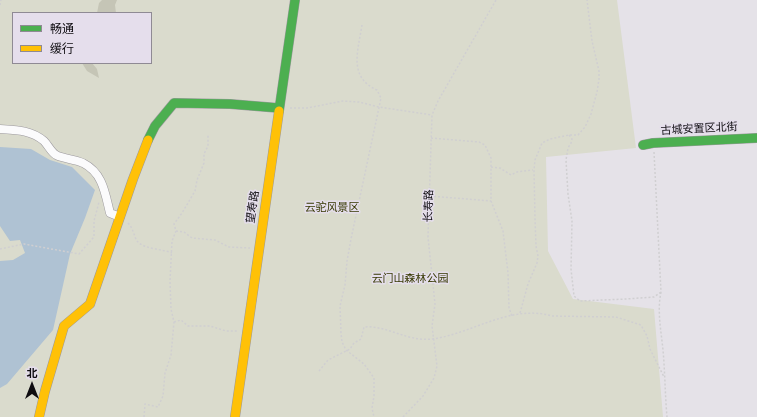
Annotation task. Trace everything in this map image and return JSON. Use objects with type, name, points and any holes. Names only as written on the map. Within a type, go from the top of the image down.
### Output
[{"type":"street","name":"望寿路","points":[[235,417],[295,0]]},
{"type":"street","points":[[39,417],[64,326],[90,304],[133,179],[155,126],[174,103],[230,104],[280,108]]},
{"type":"street","points":[[0,129],[25,131],[38,137],[55,155],[83,163],[100,178],[110,213],[120,217]]},
{"type":"street","name":"古城安置区北街","points":[[643,145],[653,143],[757,138]]},
{"type":"path","points":[[0,5],[1,0]]},
{"type":"path","name":"长寿路","points":[[403,417],[423,396],[434,378],[437,366],[432,326],[435,304],[428,237],[432,115],[496,0]]},
{"type":"path","points":[[520,314],[528,284],[537,263],[538,256],[536,246],[535,160],[542,143],[550,139],[569,135],[578,136],[591,114],[598,92],[599,71],[592,42],[587,0]]},
{"type":"path","points":[[362,25],[356,63],[363,79],[372,88],[377,90],[381,98],[351,239],[345,285],[340,306],[342,342],[346,350],[364,364],[374,378],[372,408],[374,417]]},
{"type":"path","points":[[280,108],[307,108],[343,101],[360,102],[379,107],[432,115]]},
{"type":"path","points":[[144,417],[145,404],[158,407],[163,396],[165,374],[171,355],[174,322],[170,298],[172,241],[176,231],[174,224],[195,191],[197,180],[204,163],[204,154],[208,146],[208,134]]},
{"type":"path","points":[[569,135],[572,139],[572,143],[568,148],[566,160],[568,194],[572,221],[572,269],[574,296],[580,301],[626,299],[654,297],[661,292]]},
{"type":"path","points":[[431,138],[479,142],[485,145],[491,158],[491,201],[503,231],[508,273],[509,308],[512,316]]},
{"type":"path","points":[[653,143],[661,292],[659,315],[663,348],[667,417]]},
{"type":"path","points":[[491,167],[500,168],[510,175],[517,172],[534,170]]},
{"type":"path","points":[[0,248],[24,244],[79,254],[94,237],[94,221],[100,198],[104,190]]},
{"type":"path","points":[[430,196],[491,201]]},
{"type":"path","points":[[120,217],[129,224],[134,231],[137,241],[143,246],[172,253]]},
{"type":"path","points":[[176,231],[184,232],[192,238],[215,240],[228,247],[259,249]]},
{"type":"path","points":[[319,371],[328,360],[350,348],[354,343],[361,339],[364,327],[392,332],[413,338],[434,338],[472,328],[483,323],[520,314],[543,313],[552,316],[616,317],[641,325],[647,336],[652,354],[664,377]]},
{"type":"path","points":[[174,322],[181,320],[188,326],[210,326],[226,331],[238,331],[247,334]]},
{"type":"green space","name":"云驼风景区","points":[[0,0],[617,0],[636,148],[546,157],[548,251],[573,299],[654,309],[663,417],[0,417]]},
{"type":"shaded area","points":[[102,0],[117,0],[115,5],[116,12],[97,12],[99,3]]},
{"type":"shaded area","points":[[83,64],[93,64],[97,69],[99,78],[87,71]]},
{"type":"water","points":[[0,147],[31,149],[50,160],[72,167],[95,190],[70,254],[53,330],[7,384],[0,388],[0,261],[13,260],[25,253],[20,240],[10,241],[0,226]]},
{"type":"traffic: fast","points":[[279,111],[295,0]]},
{"type":"traffic: fast","points":[[148,140],[155,126],[174,103],[230,104],[279,108]]},
{"type":"traffic: fast","points":[[643,145],[653,143],[757,138]]},
{"type":"traffic: slow","points":[[235,417],[279,111]]},
{"type":"traffic: slow","points":[[39,417],[64,326],[90,304],[148,140]]},
{"type":"park label","name":"云门山森林公园","points":[[410,279]]}]
